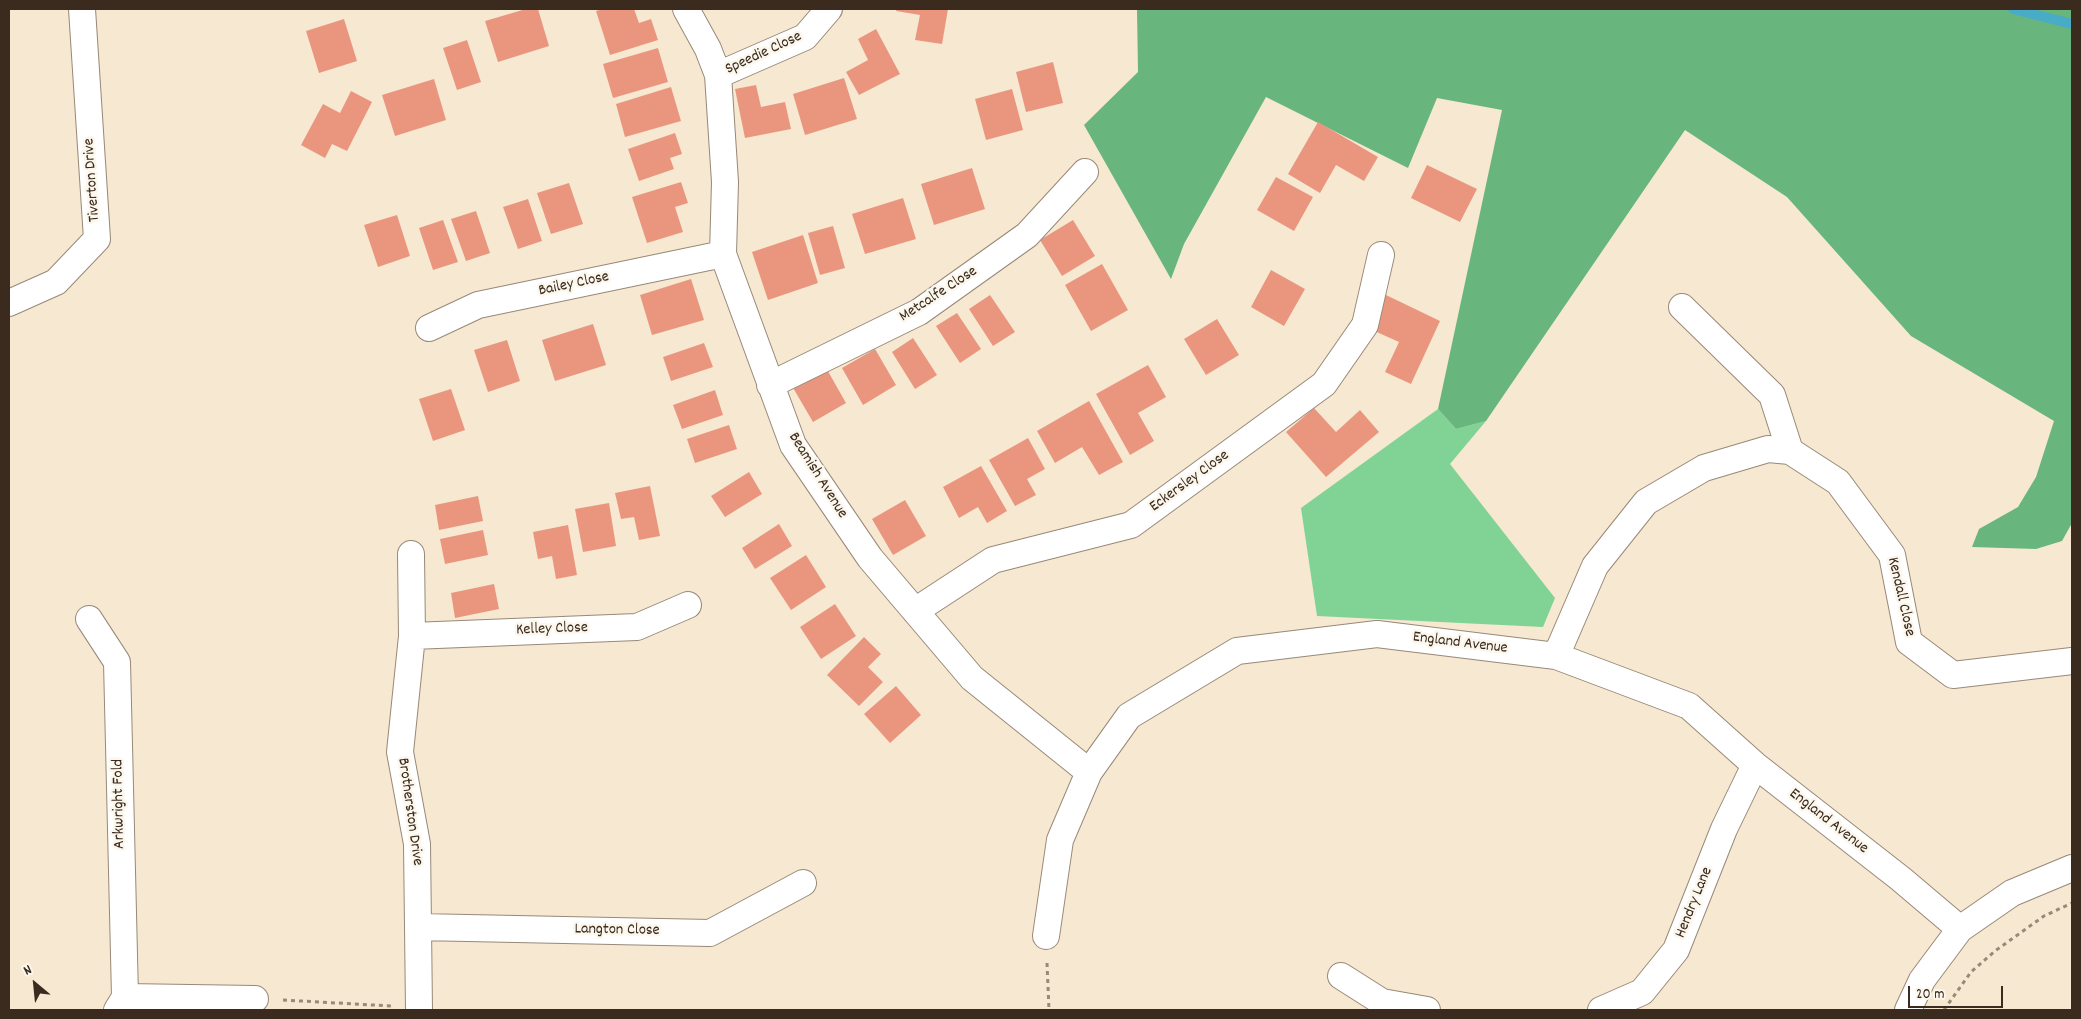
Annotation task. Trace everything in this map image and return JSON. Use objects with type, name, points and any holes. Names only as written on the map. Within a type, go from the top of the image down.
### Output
[{"type":"street","name":"Tiverton Drive","points":[[9,303],[56,282],[98,239],[82,9]]},
{"type":"street","name":"Beamish Avenue","points":[[686,9],[708,49],[718,75],[725,182],[723,254],[793,445],[870,558],[972,678],[1089,772]]},
{"type":"street","name":"Speedie Close","points":[[718,75],[805,37],[829,9]]},
{"type":"street","name":"Metcalfe Close","points":[[770,385],[919,312],[1027,235],[1085,172]]},
{"type":"street","name":"Bailey Close","points":[[429,328],[478,305],[723,254]]},
{"type":"street","name":"Eckersley Close","points":[[915,611],[993,560],[1132,525],[1324,384],[1365,325],[1381,255]]},
{"type":"street","points":[[1556,656],[1595,566],[1646,502],[1704,468],[1768,449],[1790,451],[1772,395],[1682,306]]},
{"type":"street","name":"Kendall Close","points":[[1790,451],[1838,482],[1892,555],[1909,642],[1938,664],[1953,675],[2072,661]]},
{"type":"street","name":"Brotherston Drive","points":[[411,554],[412,636],[400,752],[417,844],[420,1009]]},
{"type":"street","name":"Kelley Close","points":[[412,636],[637,627],[688,604]]},
{"type":"street","name":"Arkwright Fold","points":[[89,619],[117,662],[121,1004],[255,999]]},
{"type":"street","name":"England Avenue","points":[[1046,936],[1060,840],[1089,772],[1129,716],[1237,651],[1377,634],[1556,656],[1689,706],[1755,765],[1901,879],[1960,929]]},
{"type":"street","name":"Hendry Lane","points":[[1601,1010],[1642,992],[1676,950],[1724,829],[1755,765]]},
{"type":"street","points":[[1908,1010],[1922,980],[1960,929],[2012,893],[2072,868]]},
{"type":"street","name":"Langton Close","points":[[419,927],[710,933],[803,883]]},
{"type":"street","points":[[1341,976],[1382,1002],[1426,1010]]},
{"type":"path","points":[[1944,1010],[1971,972],[1995,951],[2044,916],[2072,903]]},
{"type":"path","points":[[1046,936],[1049,1010]]},
{"type":"path","points":[[255,999],[420,1009]]},
{"type":"green space","points":[[1137,9],[2072,9],[2072,523],[2062,541],[2036,549],[1972,547],[1979,529],[2018,507],[2036,477],[2054,421],[1911,336],[1787,197],[1685,130],[1486,421],[1456,429],[1438,409],[1502,110],[1437,98],[1408,168],[1266,97],[1184,244],[1171,279],[1084,125],[1138,72]]},
{"type":"green space","points":[[1438,409],[1456,429],[1486,421],[1450,464],[1555,598],[1543,627],[1317,616],[1301,508]]},
{"type":"building","points":[[526,9],[538,9],[549,46],[498,62],[485,21]]},
{"type":"building","points":[[603,9],[634,9],[639,23],[651,19],[658,40],[610,55],[596,11]]},
{"type":"building","points":[[897,9],[948,9],[942,44],[915,40],[920,15],[896,11]]},
{"type":"building","points":[[344,19],[357,61],[319,73],[306,31]]},
{"type":"building","points":[[876,29],[900,74],[859,95],[846,72],[868,60],[858,39]]},
{"type":"building","points":[[467,40],[481,82],[457,90],[443,48]]},
{"type":"building","points":[[658,48],[668,82],[613,98],[603,64]]},
{"type":"building","points":[[1053,62],[1063,103],[1026,112],[1016,72]]},
{"type":"building","points":[[844,78],[857,119],[805,135],[793,94]]},
{"type":"building","points":[[434,79],[446,120],[395,136],[382,95]]},
{"type":"building","points":[[756,85],[761,107],[785,102],[791,129],[745,138],[735,89]]},
{"type":"building","points":[[671,87],[681,121],[625,137],[616,104]]},
{"type":"building","points":[[1012,89],[1023,130],[986,140],[975,99]]},
{"type":"building","points":[[351,91],[372,102],[347,151],[332,144],[325,158],[301,145],[323,104],[340,113]]},
{"type":"building","points":[[1318,122],[1378,157],[1364,181],[1336,165],[1320,193],[1288,174]]},
{"type":"building","points":[[675,133],[682,154],[670,158],[674,169],[639,181],[628,149]]},
{"type":"building","points":[[1427,165],[1477,189],[1460,222],[1411,198]]},
{"type":"building","points":[[972,168],[985,209],[934,225],[921,184]]},
{"type":"building","points":[[1276,177],[1313,197],[1294,231],[1257,210]]},
{"type":"building","points":[[681,182],[688,203],[675,207],[683,232],[647,243],[632,197]]},
{"type":"building","points":[[569,183],[583,224],[551,234],[537,193]]},
{"type":"building","points":[[903,198],[916,239],[865,254],[852,214]]},
{"type":"building","points":[[528,199],[542,241],[518,249],[503,207]]},
{"type":"building","points":[[476,211],[490,253],[466,261],[451,219]]},
{"type":"building","points":[[397,215],[410,256],[378,267],[364,225]]},
{"type":"building","points":[[443,220],[458,262],[433,270],[419,228]]},
{"type":"building","points":[[1073,220],[1095,256],[1062,276],[1040,240]]},
{"type":"building","points":[[833,226],[845,268],[820,275],[808,233]]},
{"type":"building","points":[[803,235],[818,283],[768,300],[752,252]]},
{"type":"building","points":[[1102,264],[1128,310],[1091,331],[1065,285]]},
{"type":"building","points":[[1271,270],[1305,289],[1284,326],[1251,307]]},
{"type":"building","points":[[691,279],[704,320],[652,335],[640,295]]},
{"type":"building","points":[[990,295],[1015,332],[993,346],[969,309]]},
{"type":"building","points":[[1386,295],[1440,321],[1411,384],[1385,372],[1399,342],[1370,329]]},
{"type":"building","points":[[957,313],[981,349],[960,363],[936,326]]},
{"type":"building","points":[[1217,319],[1239,355],[1206,375],[1184,339]]},
{"type":"building","points":[[593,324],[606,365],[555,381],[542,340]]},
{"type":"building","points":[[913,338],[937,375],[915,389],[892,352]]},
{"type":"building","points":[[507,340],[520,381],[488,392],[474,350]]},
{"type":"building","points":[[704,343],[713,367],[671,381],[663,357]]},
{"type":"building","points":[[875,349],[896,385],[863,405],[842,368]]},
{"type":"building","points":[[1148,365],[1166,397],[1138,413],[1154,441],[1130,455],[1096,394]]},
{"type":"building","points":[[825,366],[846,403],[813,422],[792,386]]},
{"type":"building","points":[[451,389],[465,430],[433,441],[419,399]]},
{"type":"building","points":[[715,390],[723,415],[682,429],[673,405]]},
{"type":"building","points":[[1089,401],[1123,462],[1099,475],[1082,447],[1055,463],[1037,431]]},
{"type":"building","points":[[1314,408],[1336,432],[1360,410],[1379,432],[1326,477],[1286,432]]},
{"type":"building","points":[[729,425],[737,449],[695,463],[687,439]]},
{"type":"building","points":[[1028,438],[1045,469],[1027,479],[1036,495],[1015,506],[989,460]]},
{"type":"building","points":[[981,466],[1007,511],[987,523],[978,507],[959,518],[943,487]]},
{"type":"building","points":[[749,472],[762,494],[725,517],[711,496]]},
{"type":"building","points":[[650,486],[660,536],[639,540],[634,517],[621,519],[615,493]]},
{"type":"building","points":[[478,496],[483,521],[439,530],[435,505]]},
{"type":"building","points":[[905,500],[926,536],[893,555],[872,519]]},
{"type":"building","points":[[609,503],[616,546],[583,552],[575,509]]},
{"type":"building","points":[[779,524],[792,546],[755,569],[742,548]]},
{"type":"building","points":[[568,525],[577,575],[556,579],[552,556],[538,559],[533,532]]},
{"type":"building","points":[[483,530],[488,555],[445,564],[440,539]]},
{"type":"building","points":[[806,555],[826,587],[791,610],[770,578]]},
{"type":"building","points":[[494,584],[499,609],[455,618],[451,593]]},
{"type":"building","points":[[835,604],[856,636],[821,659],[800,627]]},
{"type":"building","points":[[864,637],[881,654],[868,667],[883,682],[859,706],[827,675]]},
{"type":"building","points":[[896,686],[921,715],[890,743],[864,714]]},
{"type":"waterway","points":[[2013,9],[2072,24]]}]
